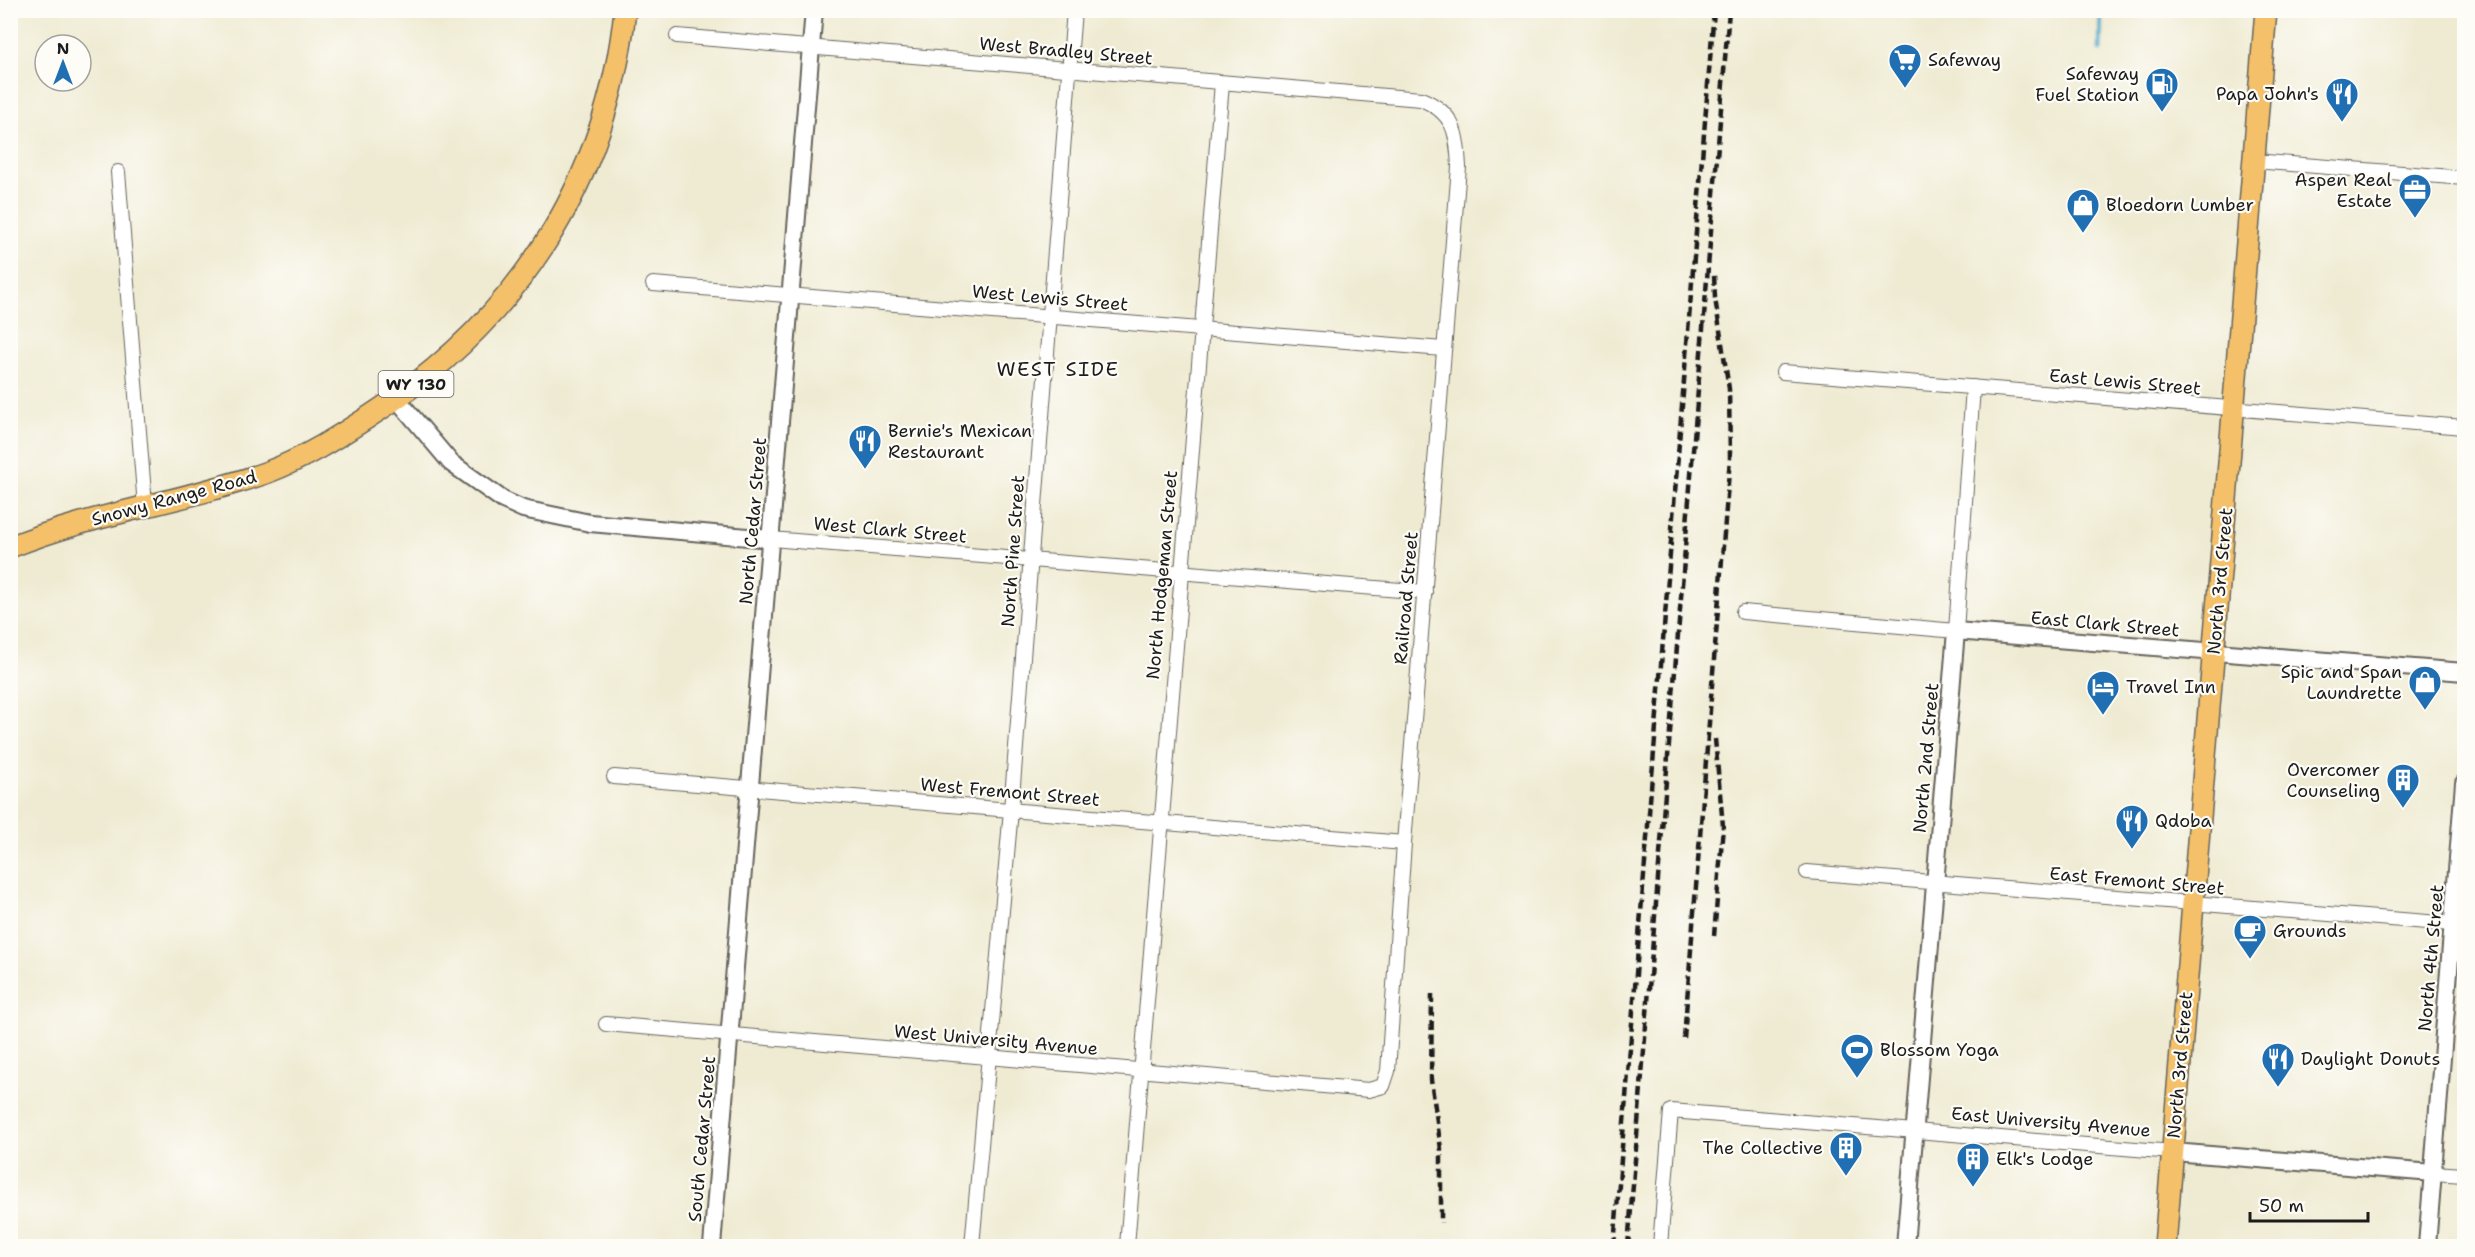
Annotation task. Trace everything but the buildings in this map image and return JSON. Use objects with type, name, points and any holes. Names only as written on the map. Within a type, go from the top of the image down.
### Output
[{"type":"main road","name":"Snowy Range Road","points":[[10,547],[145,506],[214,490],[270,471],[329,442],[397,399],[451,356],[476,332],[529,265],[570,204],[589,165],[600,128],[618,57],[625,10]]},
{"type":"main road","name":"North 3rd Street","points":[[2165,1246],[2266,10]]},
{"type":"street","name":"North Cedar Street","points":[[730,1035],[814,10]]},
{"type":"street","name":"North Pine Street","points":[[972,1246],[1011,810],[1074,10]]},
{"type":"street","name":"West Bradley Street","points":[[677,36],[1420,99],[1436,105],[1446,115]]},
{"type":"street","name":"North Hodgeman Street","points":[[1127,1246],[1180,574],[1222,83]]},
{"type":"street","name":"Railroad Street","points":[[1383,1086],[1388,1071],[1443,349],[1460,167],[1455,130],[1446,115]]},
{"type":"street","points":[[2254,160],[2464,178]]},
{"type":"street","points":[[118,172],[145,506]]},
{"type":"street","name":"West Lewis Street","points":[[653,284],[1443,349]]},
{"type":"street","name":"East Lewis Street","points":[[1783,372],[2464,427]]},
{"type":"street","name":"North 2nd Street","points":[[1905,1246],[1956,631],[1972,387]]},
{"type":"street","name":"West Clark Street","points":[[397,399],[451,463],[503,500],[523,509],[590,523],[1180,574],[1425,592]]},
{"type":"street","name":"East Clark Street","points":[[1743,612],[2464,672]]},
{"type":"street","name":"West Fremont Street","points":[[614,777],[1404,843]]},
{"type":"street","name":"North 4th Street","points":[[2427,1246],[2459,925],[2464,783]]},
{"type":"street","name":"East Fremont Street","points":[[1807,872],[2459,925]]},
{"type":"street","name":"West University Avenue","points":[[606,1024],[1369,1090],[1383,1086]]},
{"type":"street","name":"South Cedar Street","points":[[712,1246],[730,1035]]},
{"type":"street","name":"East University Avenue","points":[[1660,1246],[1671,1111],[2464,1175]]},
{"type":"waterway","points":[[2100,50],[2101,10]]},
{"type":"railway","points":[[1614,1246],[1714,10]]},
{"type":"railway","points":[[1628,1246],[1729,10]]},
{"type":"railway","points":[[1684,1038],[1730,458],[1729,389],[1715,298],[1714,274]]},
{"type":"railway","points":[[1714,936],[1723,826],[1715,739]]},
{"type":"railway","points":[[1432,994],[1431,1080],[1441,1149],[1441,1223]]},
{"type":"place","name":"Safeway","points":[[1905,89]]},
{"type":"place","name":"Safeway Fuel Station","points":[[2162,113]]},
{"type":"place","name":"Papa John's","points":[[2342,123]]},
{"type":"place","name":"Aspen Real Estate","points":[[2415,219]]},
{"type":"place","name":"Bloedorn Lumber","points":[[2083,234]]},
{"type":"place","name":"Bernie's Mexican Restaurant","points":[[865,470]]},
{"type":"place","name":"Spic and Span Laundrette","points":[[2425,711]]},
{"type":"place","name":"Travel Inn","points":[[2103,716]]},
{"type":"place","name":"Overcomer Counseling","points":[[2403,809]]},
{"type":"place","name":"Qdoba","points":[[2132,850]]},
{"type":"place","name":"Grounds","points":[[2250,960]]},
{"type":"place","name":"Blossom Yoga","points":[[1857,1079]]},
{"type":"place","name":"Daylight Donuts","points":[[2278,1088]]},
{"type":"place","name":"The Collective","points":[[1846,1177]]},
{"type":"place","name":"Elk's Lodge","points":[[1973,1188]]},
{"type":"district","name":"WEST SIDE","points":[[1058,369]]}]
